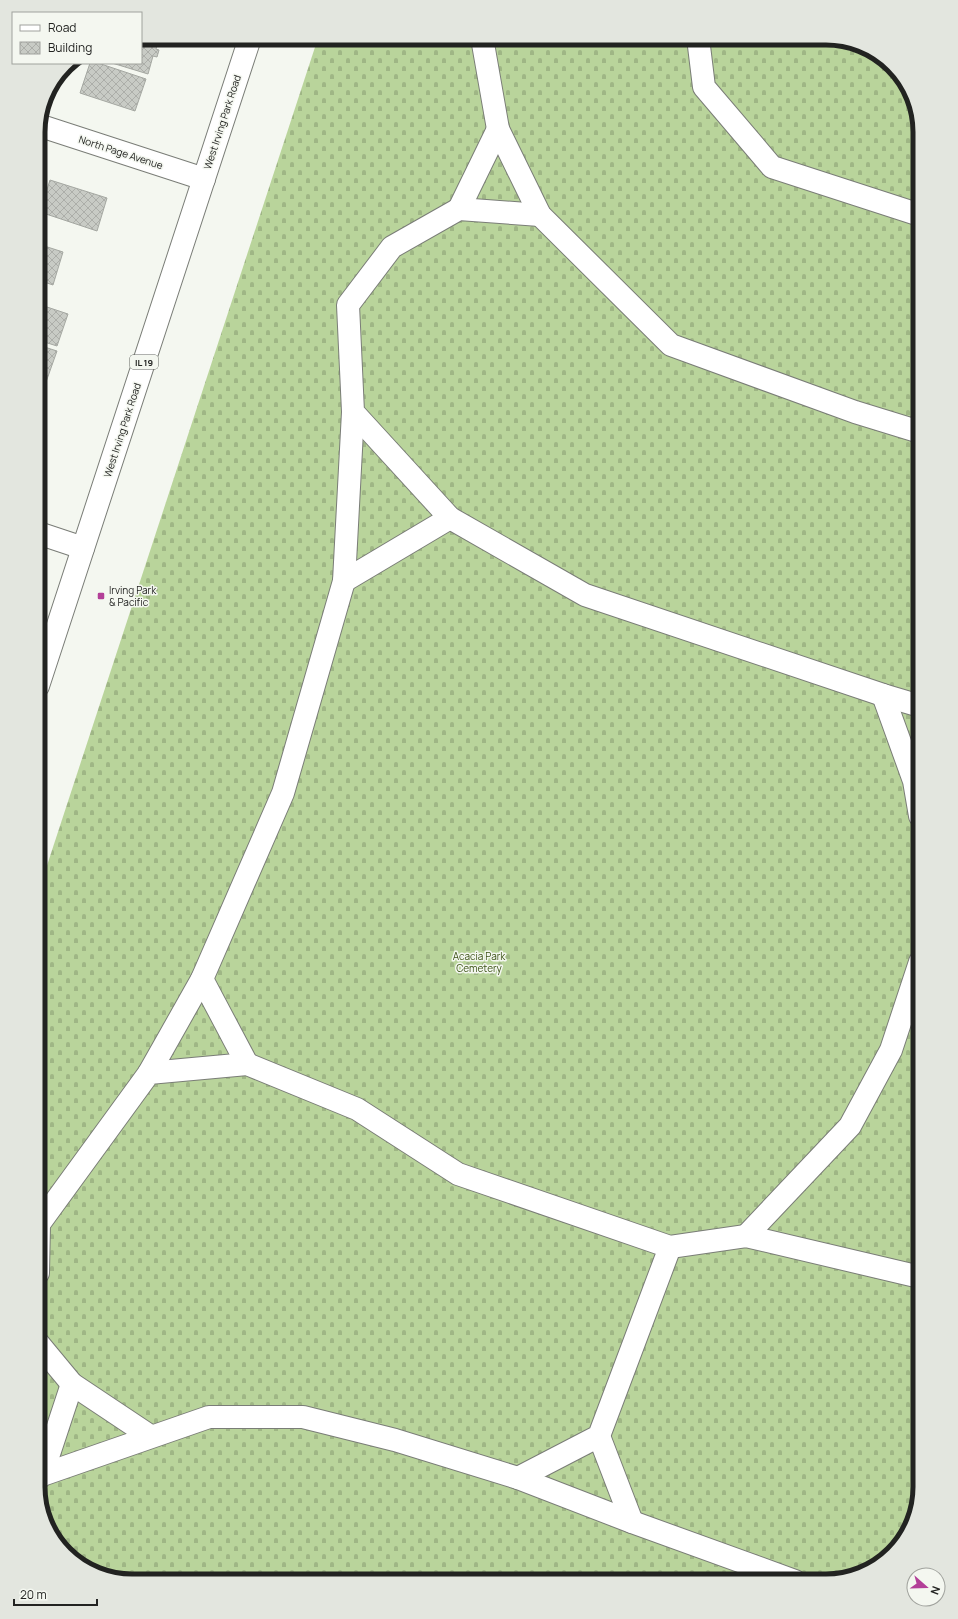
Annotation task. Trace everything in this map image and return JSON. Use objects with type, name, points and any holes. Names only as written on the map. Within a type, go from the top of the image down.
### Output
[{"type":"main road","name":"West Irving Park Road","points":[[45,665],[248,45]]},
{"type":"main road","points":[[483,45],[498,129],[540,215],[671,345],[856,412],[913,430]]},
{"type":"main road","points":[[699,45],[704,87],[772,167],[913,213]]},
{"type":"main road","name":"North Page Avenue","points":[[45,127],[204,179]]},
{"type":"main road","points":[[459,209],[498,129]]},
{"type":"main road","points":[[45,1216],[149,1073],[202,979],[283,793],[344,581],[353,412],[348,305],[392,247],[459,209],[540,215]]},
{"type":"main road","points":[[353,412],[450,518],[585,594],[913,704]]},
{"type":"main road","points":[[344,581],[450,518]]},
{"type":"main road","points":[[45,535],[83,548]]},
{"type":"main road","points":[[883,695],[913,778]]},
{"type":"main road","points":[[202,979],[247,1064]]},
{"type":"main road","points":[[746,1236],[850,1126],[891,1050],[913,983]]},
{"type":"main road","points":[[149,1073],[247,1064],[357,1109],[458,1174],[670,1247],[746,1236],[913,1275]]},
{"type":"main road","points":[[632,1522],[599,1436],[670,1247]]},
{"type":"main road","points":[[45,1351],[72,1384],[150,1436]]},
{"type":"main road","points":[[45,1462],[72,1384]]},
{"type":"main road","points":[[45,1475],[150,1436],[209,1417],[303,1417],[395,1440],[518,1478],[632,1522],[776,1574]]},
{"type":"main road","points":[[518,1478],[599,1436]]},
{"type":"green space","name":"Acacia Park Cemetery","points":[[316,45],[832,45],[865,54],[891,75],[904,93],[910,109],[913,132],[913,1487],[910,1510],[906,1520],[901,1531],[888,1549],[865,1565],[849,1571],[826,1574],[126,1574],[93,1565],[75,1552],[54,1526],[48,1510],[45,1487],[45,872]]},
{"type":"building","points":[[142,45],[157,45],[156,49],[159,50],[157,57],[153,56],[148,74],[115,64],[142,64]]},
{"type":"building","points":[[90,64],[101,64],[146,79],[135,111],[80,93]]},
{"type":"building","points":[[50,180],[107,198],[97,231],[45,214],[45,196]]},
{"type":"building","points":[[45,246],[63,252],[53,285],[45,282]]},
{"type":"building","points":[[45,306],[68,314],[57,346],[45,342]]},
{"type":"building","points":[[45,347],[57,351],[45,382]]},
{"type":"place","name":"Irving Park & Pacific","points":[[101,596]]}]
